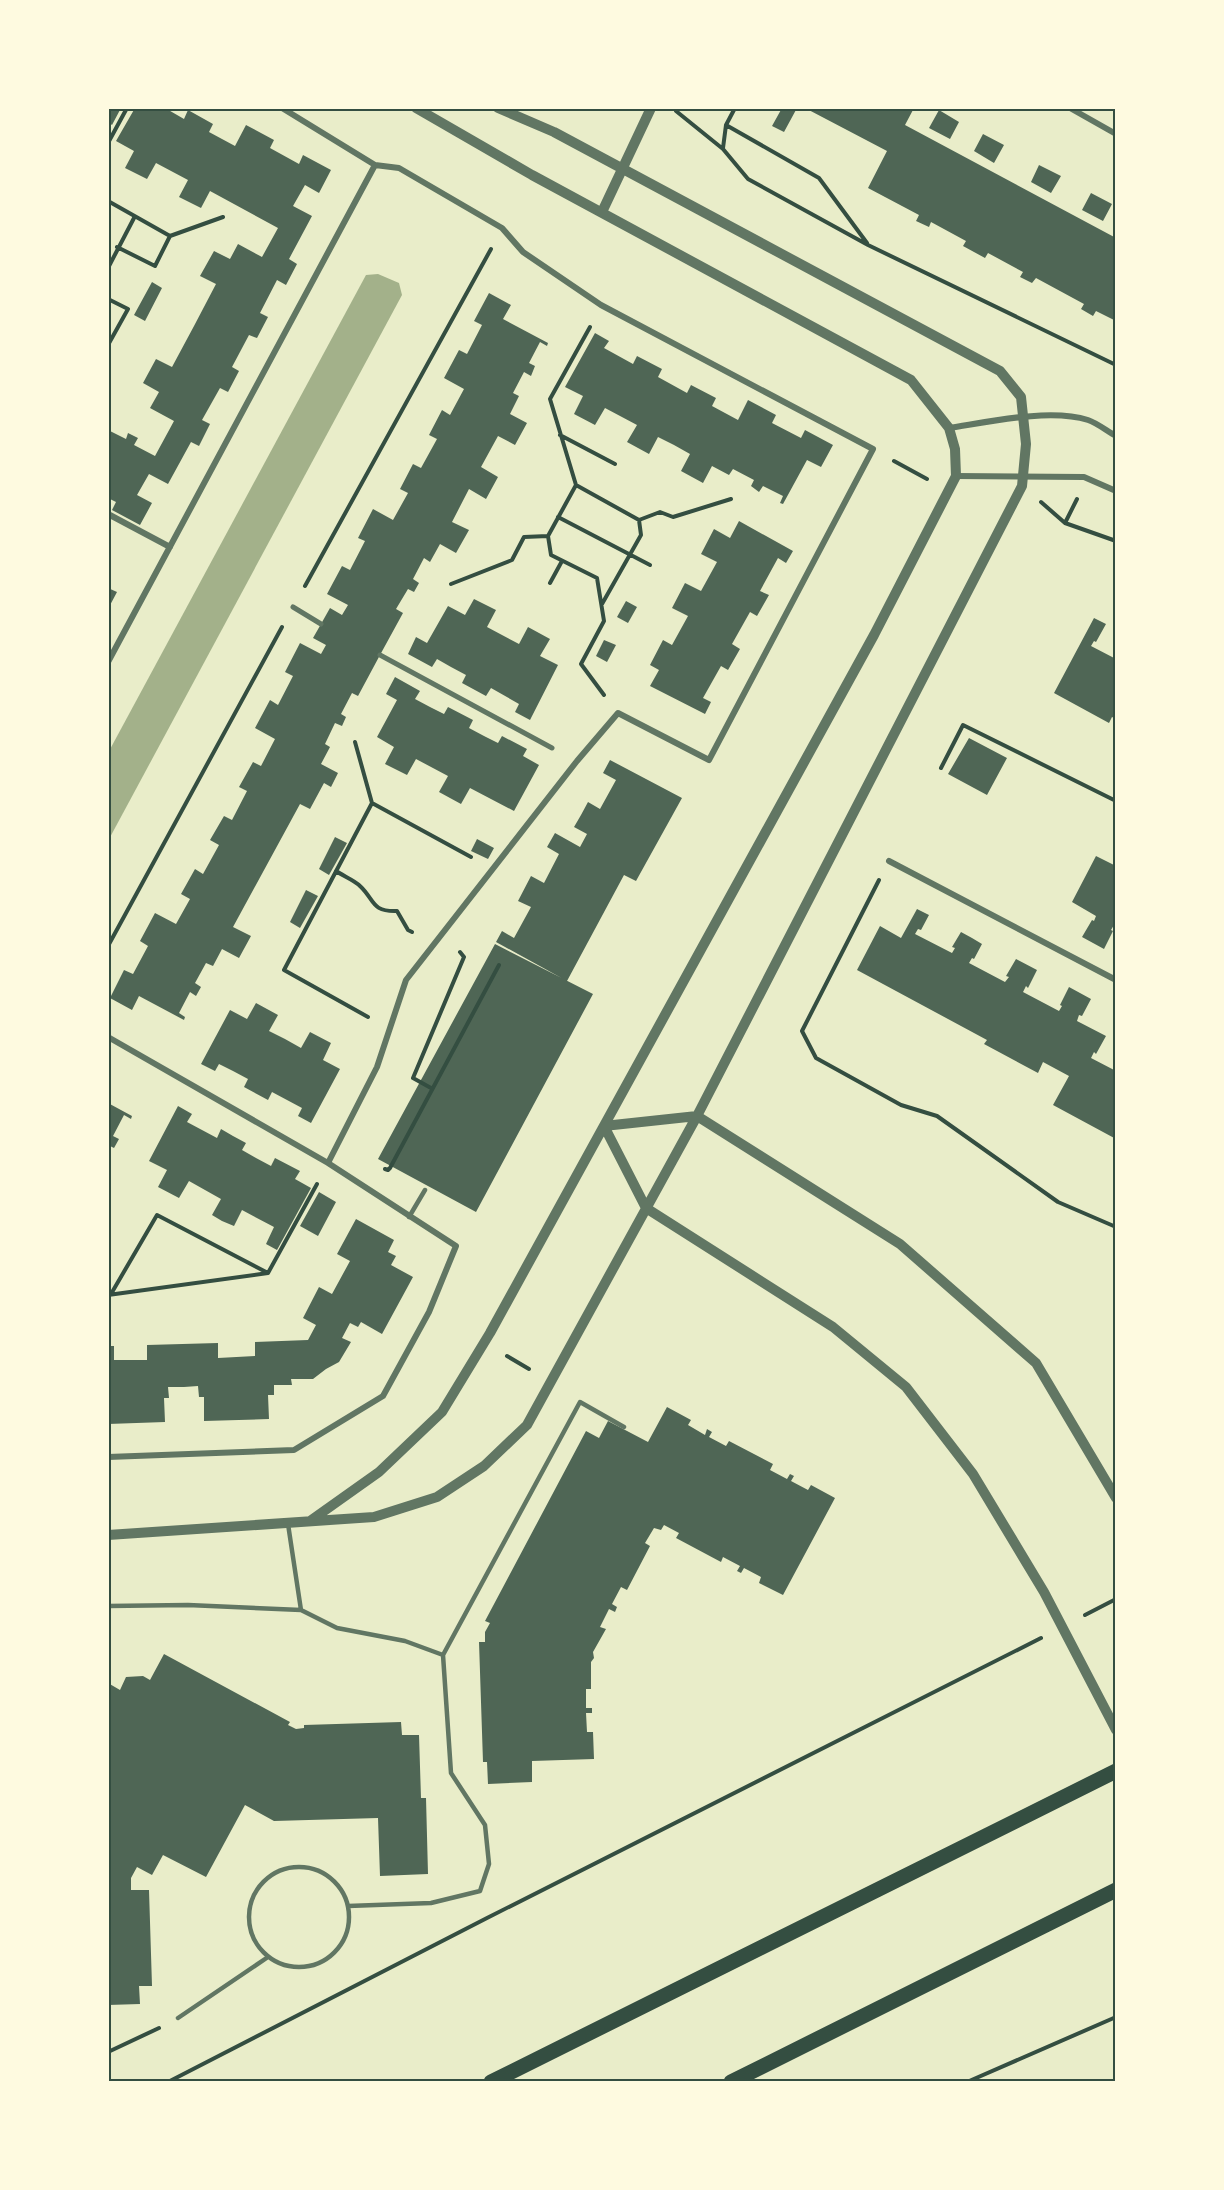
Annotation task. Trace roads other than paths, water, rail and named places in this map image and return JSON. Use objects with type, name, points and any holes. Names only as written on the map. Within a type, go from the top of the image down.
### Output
[{"type":"main road","points":[[490,2082],[1116,1771]]},
{"type":"main road","points":[[731,2082],[1116,1890]]},
{"type":"street","points":[[282,108],[375,165],[399,168],[502,228],[523,252],[602,305],[873,449],[709,760],[618,713],[577,761],[405,980],[377,1067],[328,1163]]},
{"type":"street","points":[[309,1521],[379,1472],[442,1412],[490,1333],[874,636],[956,476],[955,449],[949,428],[911,380],[532,175],[416,108]]},
{"type":"street","points":[[108,1535],[374,1517],[437,1497],[484,1466],[527,1425],[697,1116],[1023,482],[1026,444],[1021,397],[1000,371],[554,132],[498,108]]},
{"type":"street","points":[[602,212],[651,108]]},
{"type":"street","points":[[1070,108],[1116,134]]},
{"type":"street","points":[[108,662],[375,165]]},
{"type":"street","points":[[949,428],[1023,417],[1054,416],[1088,420],[1116,436]]},
{"type":"street","points":[[956,476],[1023,482],[1084,477],[1116,491]]},
{"type":"street","points":[[108,514],[170,548]]},
{"type":"street","points":[[293,608],[321,624]]},
{"type":"street","points":[[380,655],[552,748]]},
{"type":"street","points":[[889,861],[1116,980]]},
{"type":"street","points":[[108,1037],[328,1163],[456,1246],[429,1312],[383,1396],[294,1450],[108,1457]]},
{"type":"street","points":[[604,1126],[697,1116],[900,1244],[1036,1363],[1116,1498]]},
{"type":"street","points":[[604,1126],[646,1208],[833,1326],[906,1387],[973,1474],[1044,1592],[1116,1730]]},
{"type":"lane","points":[[409,1217],[425,1190]]},
{"type":"lane","points":[[348,1906],[431,1903],[480,1891],[489,1864],[485,1825],[451,1773],[443,1655],[579,1402],[624,1427]]},
{"type":"lane","points":[[288,1524],[301,1610]]},
{"type":"lane","points":[[108,1606],[188,1605],[301,1610],[336,1628],[405,1641],[443,1655]]},
{"type":"lane","points":[[304,1866],[319,1870],[338,1885],[348,1906],[349,1924],[344,1941],[318,1964],[301,1967],[284,1965],[268,1957],[257,1945],[251,1930],[249,1914],[252,1898],[260,1884],[272,1874],[287,1868],[304,1866]]},
{"type":"lane","points":[[178,2018],[268,1957]]}]
